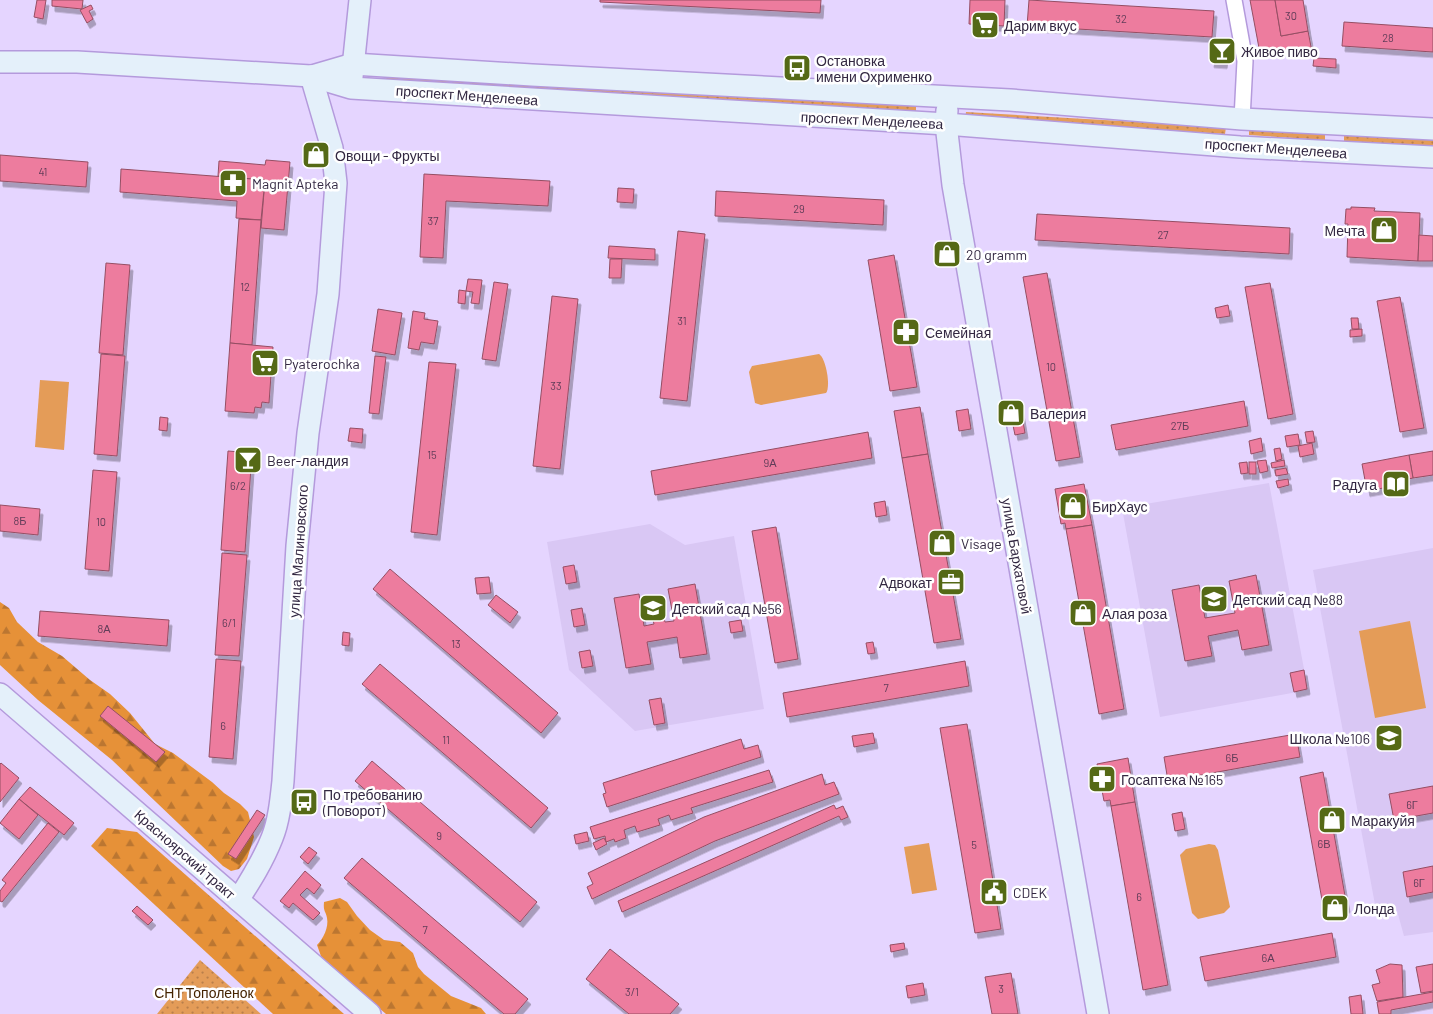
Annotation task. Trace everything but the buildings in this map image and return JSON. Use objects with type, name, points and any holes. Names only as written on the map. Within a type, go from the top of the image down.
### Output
[{"type":"main road","points":[[351,88],[360,0]]},
{"type":"main road","name":"проспект Менделеева","points":[[0,62],[69,62],[311,76],[351,88],[946,124],[1240,147],[1433,157]]},
{"type":"main road","name":"проспект Менделеева","points":[[311,76],[353,64],[542,76],[1010,100],[1242,119],[1433,129]]},
{"type":"main road","name":"улица Малиновского","points":[[238,900],[257,871],[273,837],[279,811],[283,781],[296,546],[308,433],[328,294],[335,175],[332,148],[311,76]]},
{"type":"main road","name":"улица Бархатовой","points":[[948,97],[946,124],[953,185],[1098,1014]]},
{"type":"main road","points":[[1240,147],[1242,119]]},
{"type":"main road","points":[[1333,152],[1334,124]]},
{"type":"main road","name":"Красноярский тракт","points":[[0,694],[370,1014]]},
{"type":"street","points":[[1234,0],[1245,61],[1242,119]]},
{"type":"shaded area","name":"Детский сад №88","points":[[1269,483],[1308,690],[1160,717],[1122,508]]},
{"type":"shaded area","name":"Детский сад №56","points":[[650,524],[685,545],[734,536],[764,709],[635,731],[569,670],[547,542]]},
{"type":"shaded area","name":"Школа №106","points":[[1433,548],[1433,932],[1404,936],[1396,907],[1376,910],[1313,570]]},
{"type":"green space","points":[[386,75],[916,106],[916,112],[386,82]]},
{"type":"green space","points":[[966,112],[1226,127],[1225,134],[965,119]]},
{"type":"green space","points":[[1249,129],[1325,133],[1325,140],[1249,135]]},
{"type":"green space","points":[[1344,134],[1433,139],[1433,146],[1344,141]]},
{"type":"green space","points":[[819,354],[824,361],[827,373],[828,385],[826,393],[761,405],[755,403],[749,372],[752,366]]},
{"type":"green space","points":[[40,380],[69,382],[64,450],[35,447]]},
{"type":"green space","points":[[0,602],[9,608],[17,622],[38,642],[62,656],[110,694],[130,713],[155,744],[173,753],[248,812],[254,837],[247,859],[239,869],[231,871],[223,866],[112,760],[38,700],[0,665]]},
{"type":"green space","points":[[1410,621],[1426,708],[1375,718],[1359,631]]},
{"type":"green space","points":[[107,828],[137,832],[344,1014],[273,1014],[91,846]]},
{"type":"green space","points":[[929,843],[937,890],[912,894],[904,847]]},
{"type":"green space","points":[[1209,844],[1215,845],[1218,850],[1230,907],[1224,913],[1198,919],[1192,913],[1180,855],[1186,849]]},
{"type":"green space","points":[[340,898],[347,902],[370,930],[384,940],[400,942],[413,953],[418,967],[424,974],[451,996],[481,1008],[486,1014],[386,1014],[322,959],[317,945],[327,925],[324,902]]},
{"type":"green space","name":"СНТ Тополенок","points":[[200,960],[261,1014],[157,1014]]},
{"type":"place","name":"Дарим вкус","points":[[985,25]]},
{"type":"place","name":"Живое пиво","points":[[1222,51]]},
{"type":"place","name":"Остановка имени Охрименко","points":[[797,68]]},
{"type":"place","name":"Овощи - Фрукты","points":[[316,155]]},
{"type":"place","name":"Magnit Apteka","points":[[233,183]]},
{"type":"place","name":"Мечта","points":[[1384,230]]},
{"type":"place","name":"20 gramm","points":[[947,254]]},
{"type":"place","name":"Семейная","points":[[906,332]]},
{"type":"place","name":"Pyaterochka","points":[[265,363]]},
{"type":"place","name":"Валерия","points":[[1011,413]]},
{"type":"place","name":"Beer-ландия","points":[[248,460]]},
{"type":"place","name":"Радуга","points":[[1396,484]]},
{"type":"place","name":"БирХаус","points":[[1073,506]]},
{"type":"place","name":"Visage","points":[[942,543]]},
{"type":"place","name":"Адвокат","points":[[951,582]]},
{"type":"place","name":"Детский сад №88","points":[[1214,599]]},
{"type":"place","name":"Детский сад №56","points":[[653,608]]},
{"type":"place","name":"Алая роза","points":[[1083,613]]},
{"type":"place","name":"Школа №106","points":[[1389,738]]},
{"type":"place","name":"Госаптека №165","points":[[1102,779]]},
{"type":"place","name":"По требованию (Поворот)","points":[[304,802]]},
{"type":"place","name":"Маракуйя","points":[[1332,820]]},
{"type":"place","name":"CDEK","points":[[994,892]]},
{"type":"place","name":"Лонда","points":[[1335,908]]}]
